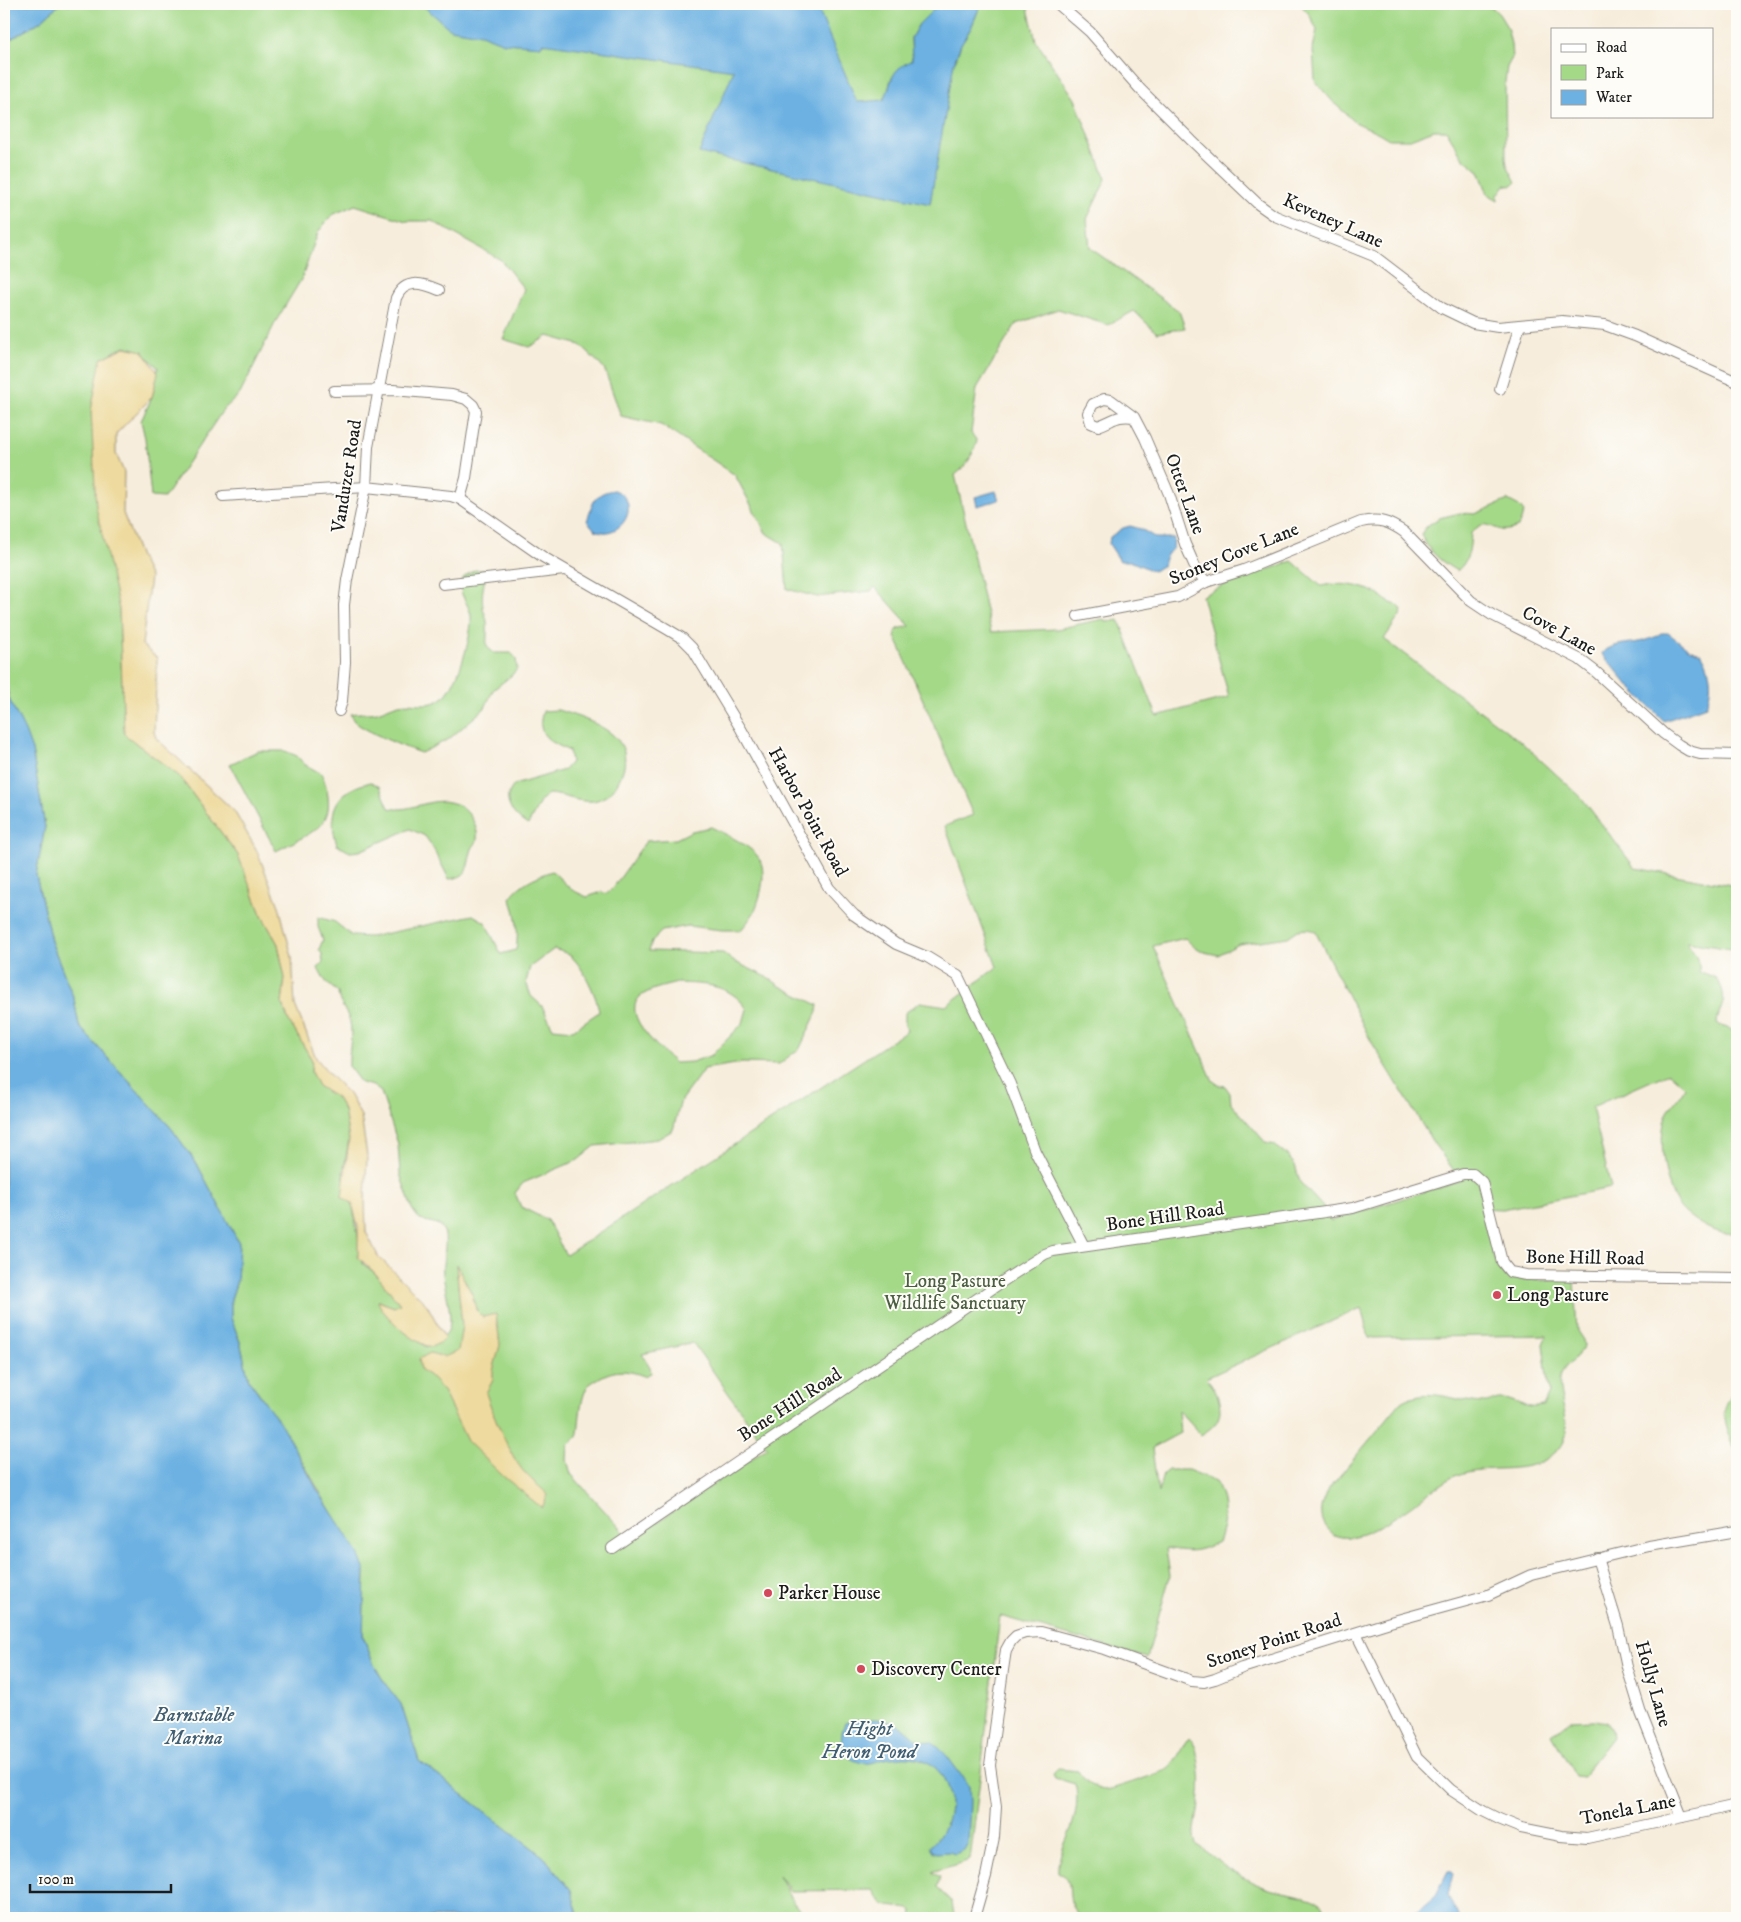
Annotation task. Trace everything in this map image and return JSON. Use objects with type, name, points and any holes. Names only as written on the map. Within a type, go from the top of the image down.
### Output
[{"type":"street","name":"Keveney Lane","points":[[1058,4],[1090,32],[1140,89],[1192,141],[1258,204],[1275,216],[1374,256],[1427,297],[1456,316],[1484,326],[1562,321],[1605,325],[1619,329],[1737,382]]},
{"type":"street","name":"Vanduzer Road","points":[[339,711],[342,701],[345,597],[366,487],[368,447],[396,298],[399,291],[410,284],[424,283],[439,290]]},
{"type":"street","points":[[1500,389],[1520,325]]},
{"type":"street","points":[[223,496],[366,487],[451,496],[460,499],[465,484],[476,411],[474,405],[466,398],[393,390],[334,391]]},
{"type":"street","name":"Otter Lane","points":[[1134,417],[1146,438],[1169,494],[1185,544],[1197,571],[1206,582]]},
{"type":"street","name":"Harbor Point Road","points":[[460,499],[512,537],[564,570],[682,638],[692,648],[746,738],[829,888],[854,915],[896,944],[926,957],[958,976],[1010,1084],[1034,1152],[1084,1246]]},
{"type":"street","name":"Stoney Cove Lane","points":[[1078,616],[1178,597],[1206,582],[1244,570],[1361,522],[1371,520]]},
{"type":"street","name":"Cove Lane","points":[[1371,520],[1386,522],[1404,532],[1459,590],[1482,608],[1579,659],[1664,734],[1689,751],[1700,754],[1737,755]]},
{"type":"street","points":[[443,584],[564,570]]},
{"type":"street","name":"Bone Hill Road","points":[[612,1548],[1045,1254],[1084,1246],[1353,1208],[1463,1174],[1473,1174],[1482,1182],[1502,1262],[1510,1272],[1526,1275],[1737,1278]]},
{"type":"street","name":"Stoney Point Road","points":[[974,1918],[986,1876],[996,1820],[990,1765],[1000,1689],[1006,1650],[1016,1636],[1033,1631],[1041,1632],[1104,1649],[1192,1681],[1204,1682],[1215,1680],[1242,1668],[1488,1594],[1531,1575],[1649,1546],[1737,1531]]},
{"type":"street","name":"Holly Lane","points":[[1597,1558],[1618,1626],[1626,1667],[1641,1714],[1682,1817]]},
{"type":"street","name":"Tonela Lane","points":[[1356,1633],[1417,1757],[1451,1790],[1483,1811],[1521,1828],[1579,1838],[1600,1836],[1737,1805]]},
{"type":"green space","name":"Long Pasture Wildlife Sanctuary","points":[[60,4],[444,4],[545,36],[597,10],[784,86],[901,119],[956,60],[961,44],[971,28],[981,4],[1027,4],[1036,41],[1075,99],[1106,179],[1087,219],[1090,248],[1179,311],[1185,328],[1157,333],[1134,311],[1108,325],[1058,309],[1016,324],[977,388],[971,433],[977,441],[969,460],[955,475],[991,632],[1057,629],[1103,619],[1106,622],[1119,620],[1157,716],[1229,697],[1202,596],[1222,586],[1292,561],[1321,586],[1342,584],[1356,586],[1370,590],[1399,607],[1402,610],[1401,614],[1384,639],[1520,741],[1581,797],[1635,868],[1737,886],[1737,950],[1687,942],[1698,961],[1699,973],[1716,978],[1722,991],[1724,997],[1717,1024],[1737,1032],[1737,1231],[1722,1233],[1704,1226],[1684,1212],[1673,1196],[1664,1163],[1663,1128],[1671,1107],[1685,1087],[1669,1073],[1592,1107],[1611,1188],[1502,1209],[1481,1208],[1496,1265],[1503,1275],[1513,1279],[1574,1280],[1577,1331],[1583,1340],[1584,1346],[1562,1372],[1560,1391],[1566,1431],[1559,1449],[1547,1458],[1534,1464],[1521,1467],[1481,1470],[1455,1476],[1388,1521],[1368,1532],[1350,1537],[1334,1535],[1323,1523],[1321,1507],[1327,1491],[1401,1402],[1411,1397],[1431,1395],[1486,1403],[1502,1399],[1527,1406],[1543,1406],[1549,1393],[1543,1344],[1547,1335],[1369,1338],[1361,1308],[1206,1378],[1213,1386],[1219,1402],[1220,1414],[1215,1424],[1201,1435],[1178,1410],[1180,1433],[1152,1448],[1158,1493],[1163,1474],[1168,1470],[1188,1470],[1216,1481],[1222,1496],[1223,1526],[1218,1542],[1204,1548],[1187,1551],[1166,1548],[1170,1576],[1147,1658],[1000,1616],[970,1860],[932,1872],[940,1877],[937,1888],[952,1902],[954,1915],[949,1918],[912,1918],[913,1911],[909,1909],[883,1905],[873,1890],[790,1891],[778,1875],[793,1902],[806,1918],[579,1918],[571,1890],[544,1857],[419,1761],[401,1704],[386,1685],[374,1665],[363,1636],[365,1571],[301,1459],[249,1380],[240,1342],[231,1318],[231,1299],[237,1281],[239,1243],[197,1164],[172,1129],[79,1026],[74,999],[51,941],[36,875],[45,827],[32,750],[10,701],[4,680],[4,43],[41,21]],"holes":[[[355,205],[406,221],[432,221],[501,260],[524,289],[503,339],[529,347],[548,336],[580,345],[604,368],[621,416],[661,425],[735,475],[766,533],[783,543],[787,589],[817,597],[871,591],[875,587],[910,626],[897,629],[895,636],[973,815],[945,826],[997,967],[946,1006],[920,1002],[905,1013],[907,1031],[566,1255],[547,1220],[521,1207],[515,1193],[523,1183],[578,1160],[595,1146],[658,1139],[673,1130],[681,1100],[704,1069],[742,1063],[779,1064],[800,1048],[817,1012],[818,1005],[733,961],[723,953],[649,951],[652,941],[662,931],[688,926],[741,930],[753,914],[758,902],[763,880],[760,860],[751,850],[738,841],[711,827],[692,831],[676,839],[646,841],[613,888],[606,894],[602,892],[587,897],[572,890],[552,871],[546,873],[523,884],[510,898],[517,923],[516,950],[501,954],[485,922],[473,915],[370,937],[352,936],[335,922],[318,917],[318,927],[323,940],[319,949],[323,962],[318,968],[321,975],[338,992],[339,1000],[350,1022],[349,1067],[361,1083],[373,1086],[381,1092],[398,1144],[400,1174],[412,1209],[420,1220],[437,1224],[444,1232],[443,1269],[450,1313],[449,1329],[444,1336],[426,1347],[394,1322],[378,1301],[394,1307],[400,1304],[375,1273],[363,1264],[352,1203],[343,1174],[349,1139],[344,1110],[337,1098],[318,1085],[311,1072],[312,1060],[289,1021],[282,1004],[285,978],[278,944],[261,914],[238,855],[179,776],[124,734],[119,609],[111,570],[101,359],[125,346],[142,351],[158,368],[152,397],[141,421],[145,438],[151,497],[164,498],[223,410],[240,394],[276,321],[302,278],[318,232],[332,215]],[[1308,929],[1315,931],[1371,1041],[1434,1144],[1461,1180],[1331,1221],[1323,1207],[1300,1182],[1295,1165],[1285,1153],[1274,1145],[1266,1143],[1231,1103],[1230,1093],[1225,1086],[1213,1081],[1153,946],[1185,938],[1204,952],[1218,955],[1239,944],[1288,937],[1298,930]],[[554,949],[564,952],[574,959],[584,972],[596,998],[599,1012],[573,1030],[553,1028],[542,1006],[531,996],[526,982],[530,967]],[[677,983],[707,985],[725,990],[747,1009],[743,1023],[712,1055],[692,1062],[675,1063],[644,1030],[635,1010],[636,1001],[644,994]],[[456,1265],[472,1294],[478,1312],[462,1323]],[[693,1343],[767,1448],[631,1540],[571,1474],[567,1460],[568,1445],[577,1437],[582,1404],[589,1385],[602,1376],[619,1371],[644,1376],[651,1373],[650,1367],[642,1354]]]},
{"type":"green space","points":[[752,4],[939,4],[919,24],[911,38],[912,61],[906,63],[891,79],[882,104],[870,120]]},
{"type":"green space","points":[[1300,4],[1480,4],[1493,8],[1507,27],[1511,44],[1512,58],[1507,67],[1505,82],[1506,157],[1507,165],[1516,182],[1511,186],[1505,185],[1498,195],[1498,200],[1488,194],[1479,171],[1463,158],[1446,130],[1434,130],[1410,139],[1389,139],[1355,122],[1334,103],[1315,81],[1313,49],[1317,30],[1309,14]]},
{"type":"green space","points":[[1508,500],[1519,506],[1524,512],[1518,527],[1510,530],[1501,530],[1488,525],[1479,526],[1471,533],[1466,559],[1457,571],[1436,556],[1427,546],[1421,534],[1427,526],[1439,518],[1460,513],[1475,514]]},
{"type":"green space","points":[[475,570],[487,570],[482,597],[483,609],[487,620],[487,647],[494,653],[511,653],[516,658],[517,669],[493,690],[485,708],[449,739],[421,753],[386,739],[359,725],[350,714],[374,713],[404,703],[430,704],[440,700],[446,694],[458,674],[463,661],[471,624],[470,611],[460,586],[465,576]]},
{"type":"green space","points":[[558,710],[585,719],[610,732],[619,741],[624,752],[624,765],[617,784],[605,796],[597,800],[587,801],[548,794],[540,802],[528,825],[517,817],[511,809],[508,796],[514,785],[564,770],[571,762],[569,751],[550,741],[541,726],[543,711]]},
{"type":"green space","points":[[258,751],[285,751],[297,756],[304,764],[322,774],[327,791],[328,805],[326,816],[321,824],[303,837],[276,851],[230,764]]},
{"type":"green space","points":[[371,782],[380,787],[389,808],[406,808],[442,801],[451,802],[467,812],[477,830],[477,840],[472,849],[466,870],[461,876],[449,879],[425,836],[410,829],[360,851],[350,852],[337,845],[333,822],[336,804],[349,791]]},
{"type":"green space","points":[[1737,1386],[1737,1454],[1726,1428],[1724,1412],[1730,1396]]},
{"type":"green space","points":[[1594,1720],[1606,1722],[1611,1730],[1612,1737],[1591,1764],[1584,1778],[1576,1777],[1552,1735],[1569,1721]]},
{"type":"green space","points":[[1189,1737],[1196,1749],[1200,1769],[1200,1798],[1194,1837],[1196,1845],[1229,1870],[1253,1883],[1271,1890],[1319,1902],[1325,1907],[1325,1915],[1320,1918],[1082,1918],[1075,1910],[1068,1882],[1058,1872],[1058,1864],[1074,1820],[1077,1798],[1075,1784],[1055,1778],[1053,1774],[1058,1769],[1078,1771],[1093,1786],[1102,1790],[1110,1789],[1168,1769]]},
{"type":"sand","points":[[125,347],[143,351],[158,373],[152,397],[116,434],[116,454],[124,472],[123,513],[150,577],[142,645],[157,658],[154,732],[156,738],[234,811],[256,849],[279,906],[292,957],[295,1005],[316,1058],[349,1094],[361,1116],[367,1156],[366,1232],[378,1256],[427,1305],[445,1338],[442,1342],[431,1347],[417,1341],[386,1314],[378,1301],[394,1307],[400,1304],[375,1273],[358,1257],[358,1227],[352,1203],[342,1197],[349,1139],[344,1110],[337,1098],[318,1086],[311,1072],[312,1060],[289,1021],[282,1004],[285,978],[278,944],[261,914],[238,855],[179,776],[124,734],[119,609],[96,507],[91,411],[101,359]]},
{"type":"sand","points":[[456,1264],[472,1294],[476,1310],[483,1317],[496,1314],[500,1345],[493,1371],[493,1380],[486,1393],[497,1423],[519,1466],[548,1495],[542,1508],[503,1476],[467,1441],[442,1389],[430,1376],[421,1370],[419,1359],[430,1353],[444,1357],[458,1351],[462,1325]]},
{"type":"water","points":[[4,4],[60,4],[41,21],[4,43]]},
{"type":"water","points":[[421,4],[816,4],[857,102],[884,100],[895,72],[912,60],[911,38],[919,24],[939,4],[981,4],[971,28],[961,44],[954,63],[930,204],[699,153],[734,70],[542,43],[541,46],[504,43],[481,34],[450,29]]},
{"type":"water","points":[[614,490],[626,500],[628,513],[621,525],[615,529],[606,532],[596,531],[587,521],[593,504],[598,496],[607,491]]},
{"type":"water","points":[[996,491],[999,500],[977,506],[975,497]]},
{"type":"water","points":[[1130,526],[1141,529],[1156,538],[1174,538],[1173,548],[1166,556],[1163,566],[1153,571],[1130,561],[1120,561],[1109,544],[1110,537],[1123,528]]},
{"type":"water","points":[[1661,633],[1668,633],[1689,649],[1701,653],[1705,659],[1710,679],[1710,693],[1706,706],[1664,721],[1631,688],[1602,653],[1607,649],[1644,641]]},
{"type":"water","name":"Barnstable Marina","points":[[4,680],[10,701],[32,750],[45,827],[36,875],[51,941],[74,999],[79,1026],[172,1129],[197,1164],[239,1243],[237,1281],[231,1299],[231,1318],[240,1342],[249,1380],[281,1424],[318,1491],[358,1553],[365,1571],[363,1636],[374,1665],[386,1685],[401,1704],[419,1761],[544,1857],[571,1890],[579,1918],[4,1918]]},
{"type":"water","name":"Hight Heron Pond","points":[[878,1719],[899,1726],[917,1740],[933,1742],[947,1756],[969,1786],[968,1843],[964,1850],[955,1854],[949,1852],[937,1853],[932,1851],[930,1847],[940,1836],[944,1828],[950,1806],[946,1783],[933,1765],[911,1757],[897,1757],[865,1763],[851,1759],[846,1754],[842,1743],[845,1723],[855,1720]]},
{"type":"water","points":[[1448,1872],[1453,1874],[1448,1895],[1459,1918],[1406,1918],[1415,1913],[1436,1895]]},
{"type":"place","name":"Long Pasture","points":[[1497,1295]]},
{"type":"place","name":"Parker House","points":[[768,1593]]},
{"type":"place","name":"Discovery Center","points":[[861,1669]]}]
